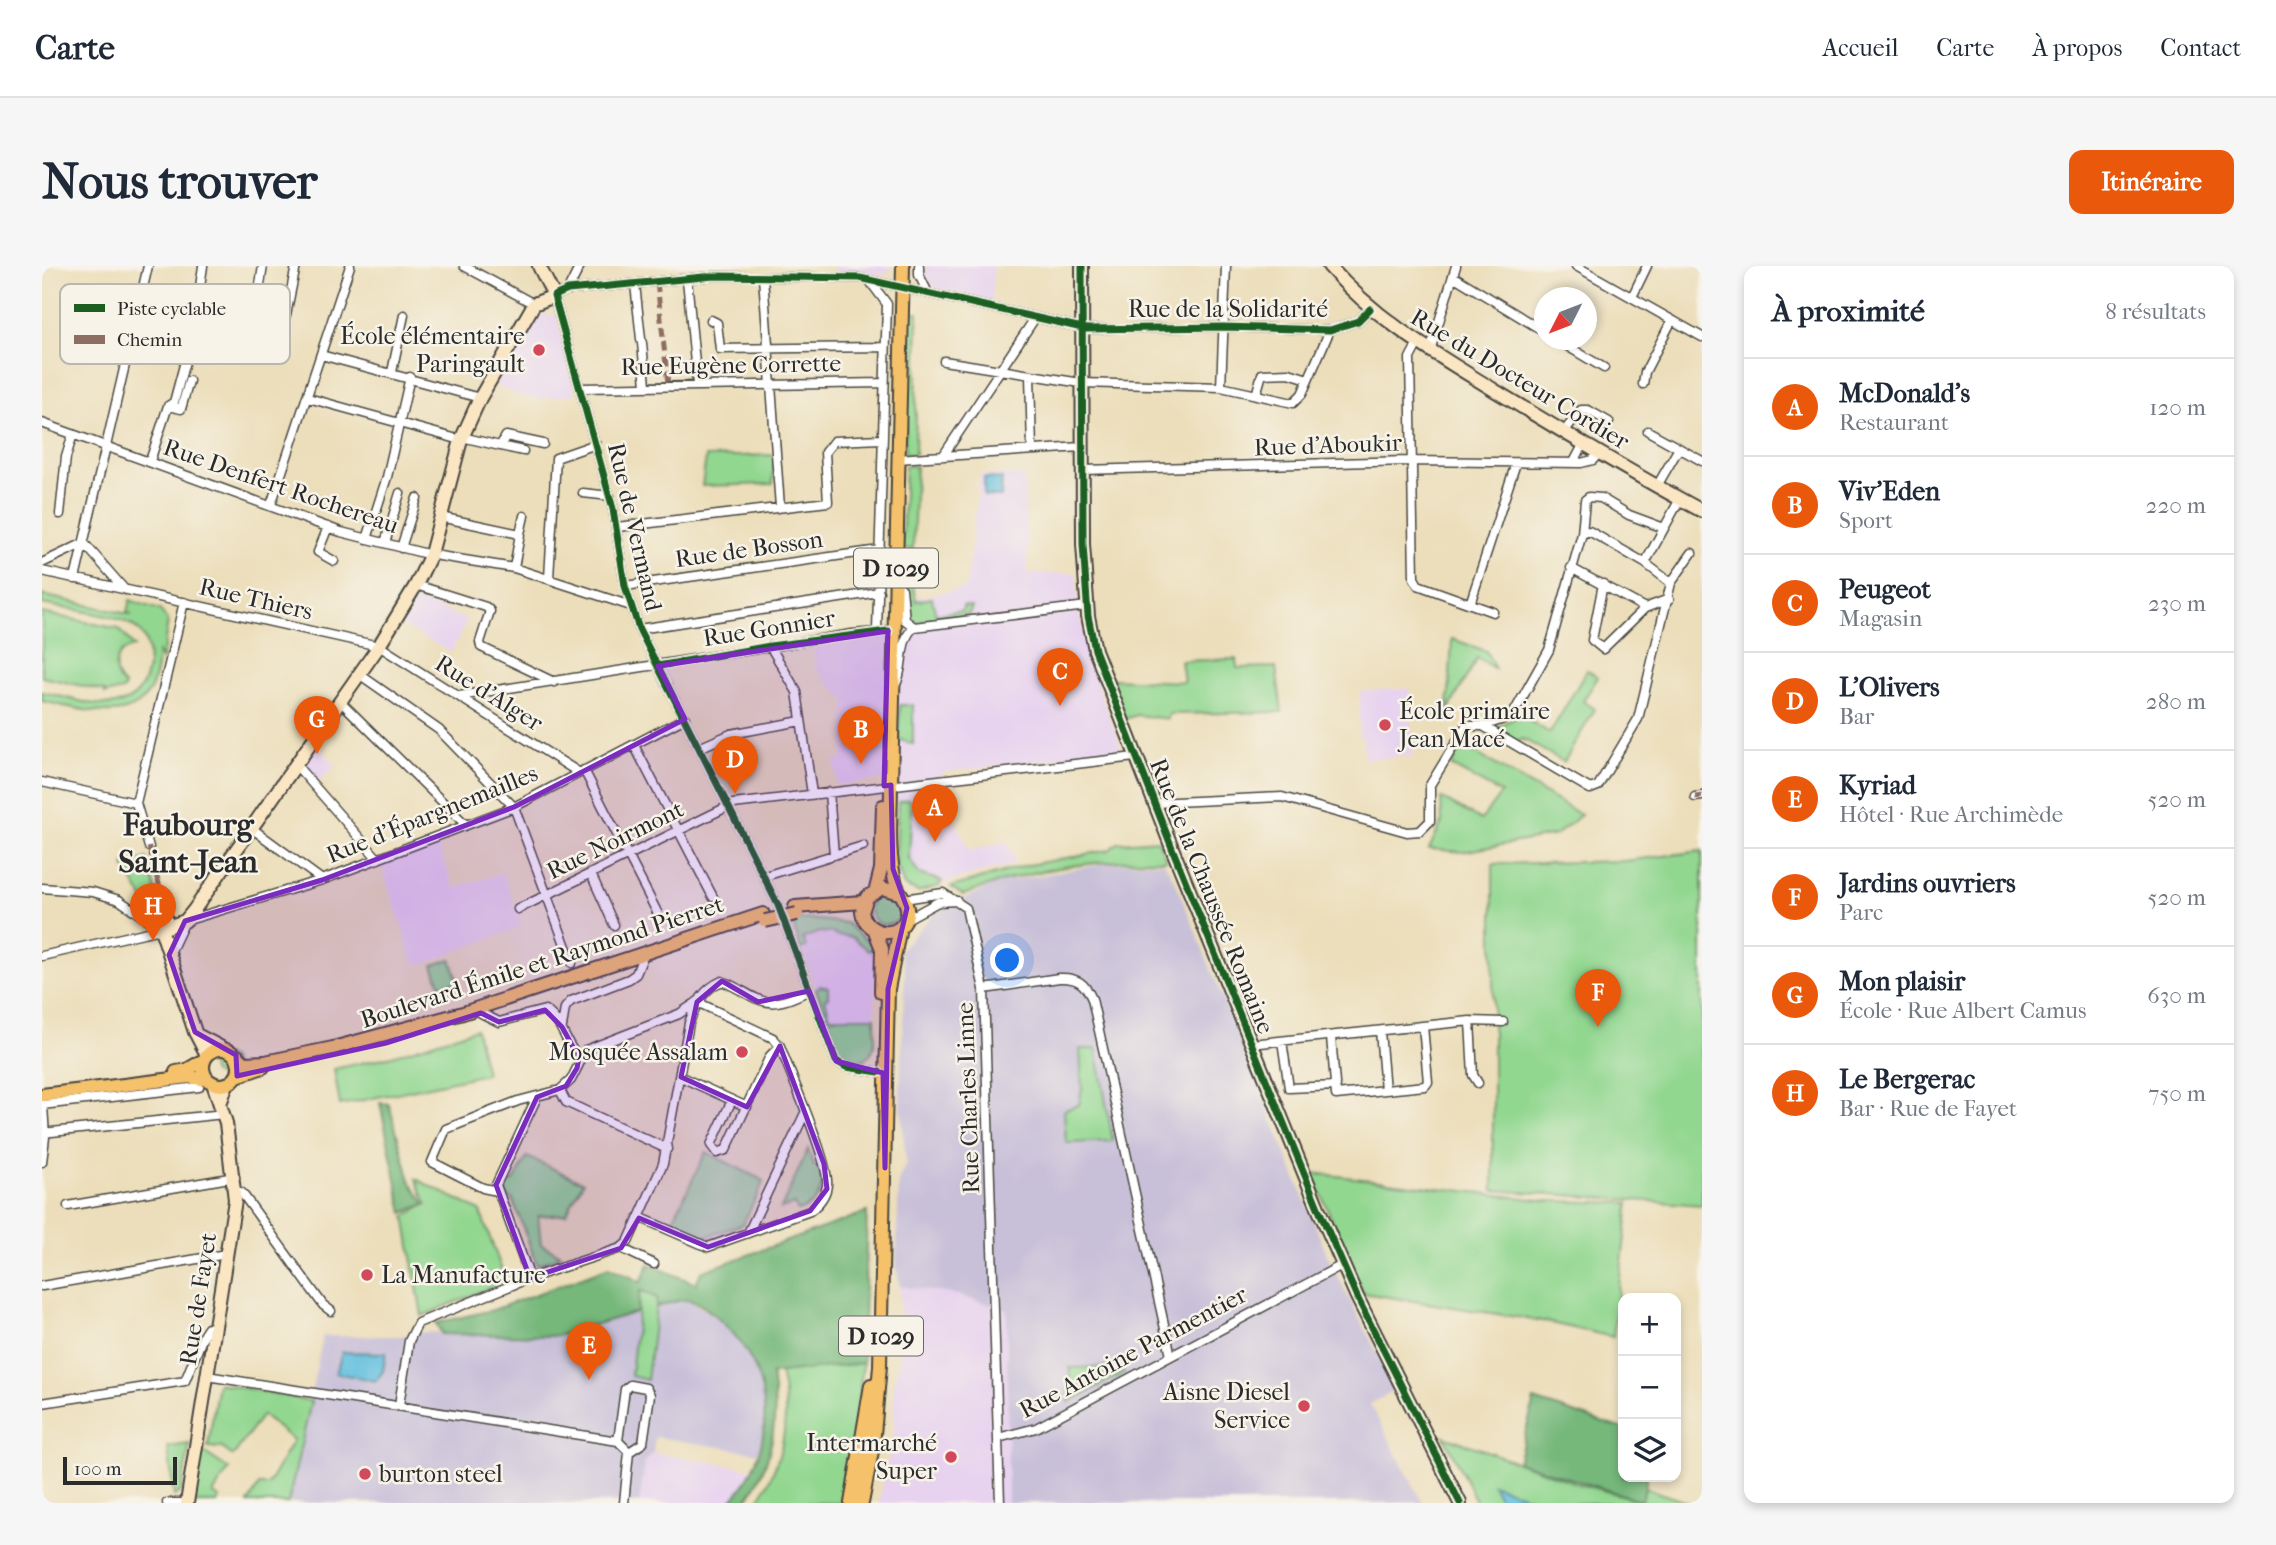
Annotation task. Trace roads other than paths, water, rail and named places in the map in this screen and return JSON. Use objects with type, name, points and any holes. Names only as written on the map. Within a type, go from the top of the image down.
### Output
[{"type":"main road","points":[[883,1073],[882,949],[875,931],[863,917],[863,902],[876,889],[881,869],[887,785],[882,631],[895,459],[901,266]]},
{"type":"main road","name":"D 1029","points":[[895,459],[893,689],[887,785],[893,869],[901,896]]},
{"type":"main road","points":[[876,889],[887,888],[901,896],[907,908],[888,989],[883,1073]]},
{"type":"main road","name":"Boulevard Émile et Raymond Pierret","points":[[236,1055],[245,1063],[265,1062],[403,1031],[764,918],[796,910],[863,902]]},
{"type":"main road","name":"Boulevard Émile et Raymond Pierret","points":[[796,910],[863,917]]},
{"type":"main road","name":"Boulevard Émile et Raymond Pierret","points":[[232,1080],[258,1068],[386,1042],[764,918]]},
{"type":"main road","points":[[875,931],[888,933],[902,924]]},
{"type":"main road","points":[[222,1048],[236,1055],[240,1066],[232,1080],[206,1083],[189,1077],[42,1092],[187,1070],[222,1048]]},
{"type":"main road","points":[[206,1057],[203,1070],[206,1083]]},
{"type":"main road","name":"D 1029","points":[[862,1503],[878,1408],[885,1168],[883,1073]]},
{"type":"main road","name":"D 1029","points":[[851,1503],[865,1430],[873,1358],[883,1073]]},
{"type":"street","points":[[144,284],[148,266]]},
{"type":"street","points":[[200,284],[203,266]]},
{"type":"street","points":[[260,284],[263,266]]},
{"type":"street","points":[[290,295],[296,266]]},
{"type":"street","points":[[271,505],[350,266]]},
{"type":"street","points":[[464,266],[534,304]]},
{"type":"street","points":[[169,955],[185,921],[379,646],[416,585],[431,554],[462,438],[481,398],[534,304],[554,296],[540,266]]},
{"type":"street","points":[[568,290],[580,266]]},
{"type":"street","points":[[713,276],[714,266]]},
{"type":"street","points":[[919,266],[919,275],[928,293]]},
{"type":"street","name":"Rue de la Chaussée Romaine","points":[[1082,266],[1080,329],[1087,606],[1095,650],[1135,757],[1342,1265],[1460,1503]]},
{"type":"street","points":[[1221,387],[1226,266]]},
{"type":"street","name":"Rue du Docteur Cordier","points":[[1329,266],[1370,309],[1430,351],[1598,454],[1702,511]]},
{"type":"street","points":[[1445,266],[1534,325]]},
{"type":"street","points":[[1576,266],[1702,337]]},
{"type":"street","points":[[1632,297],[1647,266]]},
{"type":"street","points":[[1430,351],[1454,271]]},
{"type":"street","name":"Rue de la Solidarité","points":[[554,296],[568,290],[713,276],[869,280],[1080,329],[1223,327],[1330,330],[1358,321],[1370,309]]},
{"type":"street","points":[[763,276],[780,508]]},
{"type":"street","points":[[687,279],[697,384]]},
{"type":"street","points":[[869,280],[887,304],[882,383],[878,550],[882,631]]},
{"type":"street","points":[[635,284],[646,385]]},
{"type":"street","name":"Rue de Vermand","points":[[554,296],[610,496],[625,586],[639,629],[765,876],[836,1061],[846,1067],[883,1073]]},
{"type":"street","points":[[392,372],[404,315]]},
{"type":"street","points":[[943,456],[1035,318]]},
{"type":"street","points":[[711,320],[717,323],[720,349],[884,347]]},
{"type":"street","points":[[1643,384],[1645,372],[1672,320]]},
{"type":"street","points":[[944,361],[1081,383],[1221,387],[1293,403],[1297,401],[1330,330]]},
{"type":"street","points":[[1418,343],[1410,358],[1415,582],[1493,612]]},
{"type":"street","points":[[1574,350],[1604,368]]},
{"type":"street","points":[[321,355],[481,398]]},
{"type":"street","points":[[75,579],[126,364]]},
{"type":"street","points":[[150,461],[168,406],[174,402],[184,364]]},
{"type":"street","points":[[1256,395],[1262,374],[1289,373],[1308,379]]},
{"type":"street","points":[[1030,375],[1031,450]]},
{"type":"street","points":[[367,539],[387,477],[410,377]]},
{"type":"street","points":[[168,406],[181,409],[189,381]]},
{"type":"street","name":"Rue Eugène Corrette","points":[[581,388],[882,383]]},
{"type":"street","points":[[308,398],[523,451]]},
{"type":"street","points":[[1563,433],[1581,410],[1588,410],[1608,422]]},
{"type":"street","name":"Rue Denfert Rochereau","points":[[42,423],[328,527],[401,548],[514,568],[631,606]]},
{"type":"street","points":[[1648,431],[1702,461]]},
{"type":"street","points":[[60,514],[66,457],[73,434]]},
{"type":"street","points":[[500,446],[506,436],[543,444]]},
{"type":"street","points":[[617,527],[828,502],[825,452],[834,441],[882,439]]},
{"type":"street","points":[[550,578],[556,458],[596,444]]},
{"type":"street","points":[[1574,462],[1583,445]]},
{"type":"street","points":[[895,459],[1082,447]]},
{"type":"street","points":[[1657,486],[1679,448]]},
{"type":"street","name":"Rue d'Aboukir","points":[[1083,470],[1412,461],[1574,462],[1593,460],[1598,454]]},
{"type":"street","points":[[1471,604],[1516,463]]},
{"type":"street","points":[[385,543],[401,493]]},
{"type":"street","name":"Rue de Vermand","points":[[583,494],[610,496]]},
{"type":"street","points":[[1154,803],[1282,797],[1407,832],[1420,831],[1430,821],[1430,785],[1466,726],[1483,726],[1512,716],[1549,650],[1582,534],[1581,519],[1586,500],[1593,497],[1664,528]]},
{"type":"street","points":[[401,548],[417,498]]},
{"type":"street","points":[[1645,563],[1680,499]]},
{"type":"street","points":[[514,568],[524,516]]},
{"type":"street","points":[[440,517],[520,534]]},
{"type":"street","points":[[328,527],[318,552],[334,561]]},
{"type":"street","points":[[1582,534],[1589,531],[1645,563],[1671,583]]},
{"type":"street","points":[[42,563],[84,543]]},
{"type":"street","points":[[84,543],[125,590]]},
{"type":"street","name":"Rue de Bosson","points":[[625,586],[878,550]]},
{"type":"street","points":[[1483,726],[1594,789],[1638,719],[1671,583],[1692,553]]},
{"type":"street","points":[[1571,568],[1645,608]]},
{"type":"street","name":"Rue Thiers","points":[[42,572],[379,646]]},
{"type":"street","points":[[895,583],[902,589],[905,620],[914,627],[1087,606]]},
{"type":"street","points":[[1603,584],[1592,640],[1604,649],[1645,608],[1669,599]]},
{"type":"street","points":[[416,585],[486,607],[490,611],[480,642],[481,647],[554,682]]},
{"type":"street","points":[[639,629],[879,592]]},
{"type":"street","points":[[149,847],[136,803],[184,602]]},
{"type":"street","points":[[893,689],[899,678],[903,644],[914,627]]},
{"type":"street","name":"Rue Gonnier","points":[[459,696],[882,631]]},
{"type":"street","name":"Rue d'Alger","points":[[379,646],[581,771]]},
{"type":"street","points":[[771,646],[797,692],[813,794]]},
{"type":"street","points":[[359,674],[439,730],[514,807],[572,963]]},
{"type":"street","points":[[340,701],[466,825]]},
{"type":"street","name":"Rue d'Épargnemailles","points":[[185,921],[321,880],[514,807],[685,719]]},
{"type":"street","points":[[699,748],[731,734],[801,721]]},
{"type":"street","points":[[634,744],[713,897]]},
{"type":"street","name":"Rue Noirmont","points":[[518,909],[729,806],[1135,757]]},
{"type":"street","points":[[296,765],[378,859]]},
{"type":"street","points":[[581,771],[657,912]]},
{"type":"street","points":[[42,782],[136,803]]},
{"type":"street","points":[[829,792],[834,855]]},
{"type":"street","points":[[250,827],[321,880]]},
{"type":"street","points":[[765,876],[863,846]]},
{"type":"street","points":[[591,874],[614,925]]},
{"type":"street","points":[[42,887],[93,892],[119,900],[161,929],[206,1057]]},
{"type":"street","points":[[901,896],[943,893],[966,908],[984,989]]},
{"type":"street","points":[[902,924],[938,902],[957,901]]},
{"type":"street","points":[[161,929],[168,917]]},
{"type":"street","points":[[42,956],[185,921]]},
{"type":"street","points":[[562,1027],[565,1008],[570,1001],[629,979],[636,974],[642,960]]},
{"type":"street","name":"Rue Charles Linne","points":[[998,1438],[984,989],[1070,977],[1086,985],[1092,999],[1171,1356]]},
{"type":"street","points":[[497,1191],[483,1188],[435,1166],[432,1157],[446,1129],[560,1090],[571,1080],[579,1058],[594,1046],[679,1014],[697,1002],[711,986],[722,981],[758,1002],[770,1003],[809,990]]},
{"type":"street","points":[[639,1217],[708,1247],[810,1211],[825,1194],[827,1174],[779,1046],[764,1033],[697,1002]]},
{"type":"street","points":[[399,1405],[409,1341],[418,1323],[530,1278],[621,1248],[639,1217],[667,1149],[689,1023],[697,1002]]},
{"type":"street","points":[[481,1013],[499,1022],[545,1010],[562,1027],[568,1045],[579,1058]]},
{"type":"street","points":[[1251,1044],[1470,1021],[1503,1022]]},
{"type":"street","points":[[1470,1021],[1473,1075],[1478,1083]]},
{"type":"street","points":[[1282,1041],[1289,1088],[1385,1090],[1427,1084],[1423,1026]]},
{"type":"street","points":[[1380,1031],[1385,1090]]},
{"type":"street","points":[[199,1036],[222,1048]]},
{"type":"street","points":[[1331,1037],[1336,1090]]},
{"type":"street","points":[[732,1100],[711,1145],[717,1153],[726,1150],[770,1056],[779,1046]]},
{"type":"street","points":[[681,1077],[747,1107]]},
{"type":"street","name":"Rue de Fayet","points":[[222,1108],[232,1080]]},
{"type":"street","points":[[42,1162],[42,1105],[206,1083]]},
{"type":"street","name":"Rue de Fayet","points":[[186,1503],[215,1329],[235,1184],[222,1108],[206,1083]]},
{"type":"street","points":[[560,1090],[566,1102],[667,1149]]},
{"type":"street","points":[[530,1278],[497,1191],[498,1178],[537,1097]]},
{"type":"street","points":[[44,1132],[222,1108]]},
{"type":"street","points":[[748,1233],[805,1113]]},
{"type":"street","points":[[68,1206],[235,1184],[315,1295],[331,1311]]},
{"type":"street","points":[[621,1248],[654,1264]]},
{"type":"street","points":[[42,1286],[226,1254]]},
{"type":"street","name":"Rue Antoine Parmentier","points":[[1000,1503],[998,1438],[1036,1428],[1342,1265]]},
{"type":"street","points":[[42,1404],[185,1381],[191,1374],[204,1334],[208,1328],[215,1329]]},
{"type":"street","points":[[207,1376],[618,1441],[629,1452]]},
{"type":"street","points":[[618,1441],[625,1389],[630,1385],[646,1388],[650,1395],[643,1443],[629,1452]]},
{"type":"street","points":[[624,1503],[629,1452]]},
{"type":"street","points":[[167,1503],[186,1503]]},
{"type":"water","points":[[984,478],[1002,479],[1001,497],[984,496]]},
{"type":"water","points":[[342,1352],[386,1353],[383,1371],[376,1381],[336,1373]]},
{"type":"water","points":[[1492,1484],[1547,1503],[1502,1503]]},
{"type":"place","name":"École élémentaire Paringault","points":[[539,350]]},
{"type":"place","name":"Peugeot","points":[[1060,706]]},
{"type":"place","name":"École primaire Jean Macé","points":[[1385,725]]},
{"type":"place","name":"Mon plaisir","points":[[317,754]]},
{"type":"place","name":"Viv'Eden","points":[[861,764]]},
{"type":"place","name":"L'Olivers","points":[[735,794]]},
{"type":"place","name":"McDonald's","points":[[935,842]]},
{"type":"place","name":"Le Bergerac","points":[[153,941]]},
{"type":"place","name":"Jardins ouvriers","points":[[1598,1027]]},
{"type":"place","name":"Mosquée Assalam","points":[[742,1052]]},
{"type":"place","name":"La Manufacture","points":[[367,1275]]},
{"type":"place","name":"Kyriad","points":[[589,1380]]},
{"type":"place","name":"Aisne Diesel Service","points":[[1304,1406]]},
{"type":"place","name":"Intermarché Super","points":[[951,1457]]},
{"type":"place","name":"burton steel","points":[[365,1474]]},
{"type":"district","name":"Faubourg Saint-Jean","points":[[188,842]]}]
